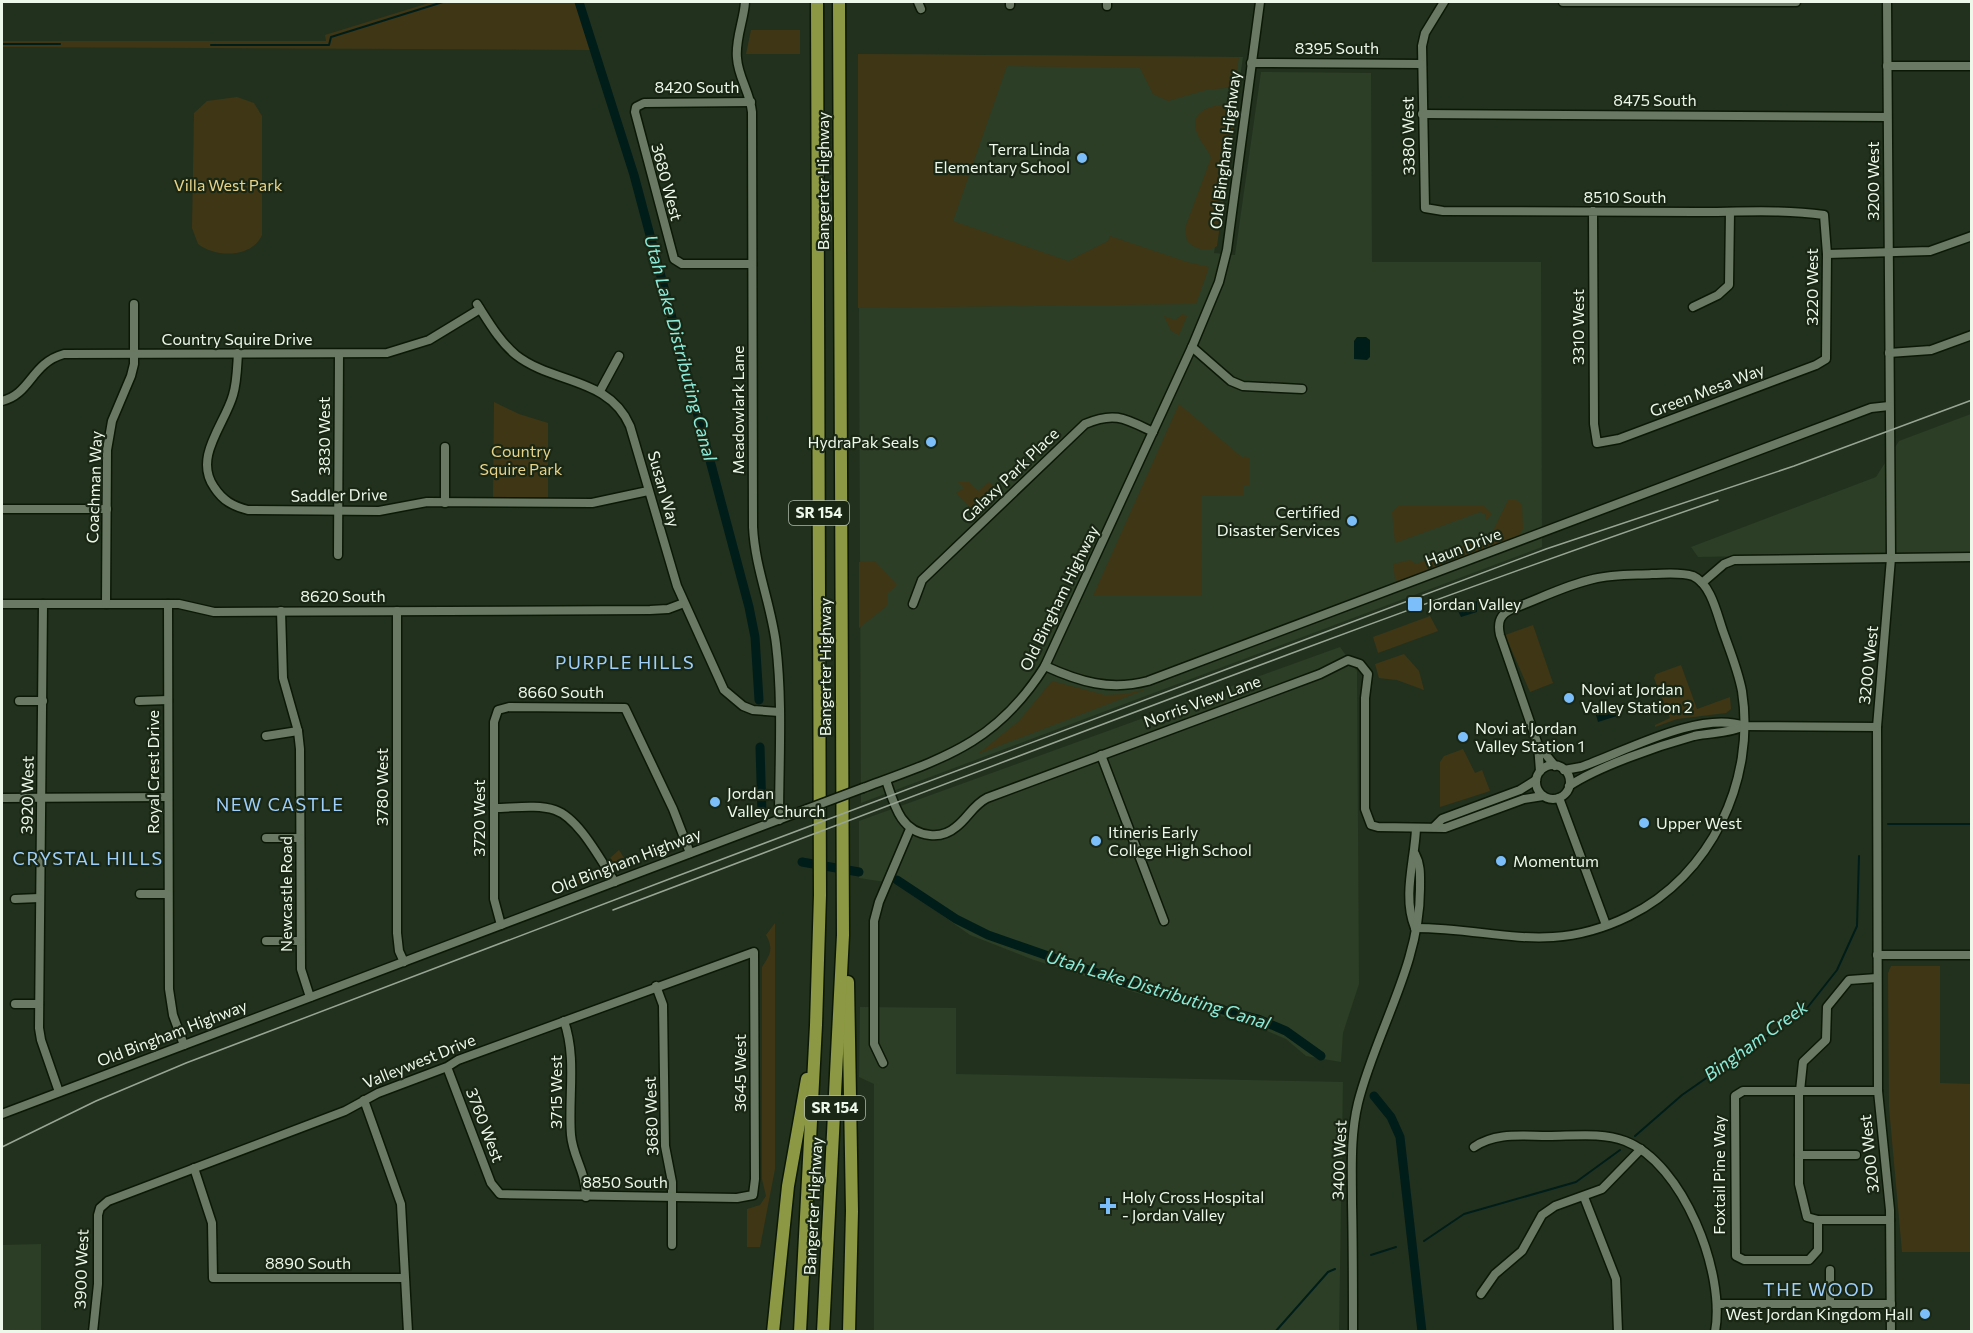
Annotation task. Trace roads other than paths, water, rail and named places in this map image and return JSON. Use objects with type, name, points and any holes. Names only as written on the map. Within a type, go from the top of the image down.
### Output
[{"type":"highway","name":"Bangerter Highway","points":[[800,1332],[816,1025],[820,895],[817,2]]},
{"type":"highway","name":"Bangerter Highway","points":[[823,1332],[841,957],[839,2]]},
{"type":"highway","points":[[841,957],[848,978],[852,1211],[849,1332]]},
{"type":"highway","points":[[773,1332],[788,1186],[816,1025]]},
{"type":"street","name":"Meadowlark Lane","points":[[745,2],[737,58],[751,102],[753,538],[758,573],[776,643],[779,712],[779,820]]},
{"type":"street","name":"Old Bingham Highway","points":[[2,1114],[938,761],[978,740],[1009,714],[1029,692],[1045,666],[1211,303],[1226,254],[1260,2]]},
{"type":"street","name":"3380 West","points":[[1425,208],[1422,64],[1425,33],[1444,2]]},
{"type":"street","points":[[1563,2],[1796,2]]},
{"type":"street","name":"3200 West","points":[[1887,2],[1891,558],[1877,727],[1877,978],[1878,1091],[1890,1220],[1891,1332]]},
{"type":"street","name":"8395 South","points":[[1251,63],[1422,64]]},
{"type":"street","points":[[1887,66],[1971,66]]},
{"type":"street","name":"8420 South","points":[[644,103],[751,102]]},
{"type":"street","name":"3680 West","points":[[644,103],[636,107],[635,112],[671,252],[678,262],[686,265],[752,264]]},
{"type":"street","name":"8475 South","points":[[1422,114],[1887,117]]},
{"type":"street","name":"8510 South","points":[[1425,208],[1443,211],[1730,212],[1824,215]]},
{"type":"street","name":"3310 West","points":[[1593,211],[1594,424],[1597,442]]},
{"type":"street","points":[[1693,307],[1718,295],[1729,285],[1730,212]]},
{"type":"street","name":"3220 West","points":[[1824,215],[1827,254],[1826,359]]},
{"type":"street","points":[[1827,254],[1930,251],[1971,236]]},
{"type":"street","name":"Coachman Way","points":[[106,604],[109,434],[131,376],[134,353],[134,303]]},
{"type":"street","name":"Susan Way","points":[[479,307],[504,343],[523,359],[543,370],[600,390],[613,401],[627,419],[684,603],[729,696],[753,710],[779,712]]},
{"type":"street","name":"Country Squire Drive","points":[[2,401],[24,388],[36,369],[54,356],[76,353],[371,354],[402,350],[429,340],[479,307]]},
{"type":"street","points":[[1889,353],[1931,350],[1971,335]]},
{"type":"street","points":[[1192,347],[1237,384],[1302,389]]},
{"type":"street","name":"Saddler Drive","points":[[238,353],[233,395],[208,455],[211,483],[229,504],[248,510],[379,511],[420,503],[592,503],[648,491]]},
{"type":"street","name":"3830 West","points":[[338,555],[339,354]]},
{"type":"street","points":[[600,390],[619,356]]},
{"type":"street","name":"Green Mesa Way","points":[[1597,442],[1619,440],[1816,365],[1826,359]]},
{"type":"street","name":"Haun Drive","points":[[1045,666],[1096,685],[1127,686],[1148,681],[1871,408],[1889,406]]},
{"type":"street","name":"Galaxy Park Place","points":[[913,604],[922,580],[1085,424],[1112,416],[1124,418],[1153,432]]},
{"type":"street","points":[[445,447],[445,503]]},
{"type":"street","points":[[2,509],[107,509]]},
{"type":"street","points":[[1702,583],[1724,564],[1734,560],[1971,557]]},
{"type":"street","points":[[1415,928],[1454,928],[1532,939],[1566,936],[1606,925],[1628,916],[1658,898],[1706,849],[1723,820],[1736,787],[1742,756],[1744,726],[1743,702],[1737,672],[1708,592],[1696,578],[1682,574],[1602,577],[1505,613],[1499,623],[1500,635],[1538,745],[1540,771],[1536,780],[1537,789],[1543,796]]},
{"type":"street","name":"8620 South","points":[[2,604],[168,604],[214,612],[661,610],[684,603]]},
{"type":"street","name":"3920 West","points":[[43,604],[43,798],[39,898],[39,1004],[41,1040],[59,1092]]},
{"type":"street","name":"Royal Crest Drive","points":[[168,604],[170,1002],[184,1045]]},
{"type":"street","name":"Newcastle Road","points":[[281,611],[283,678],[298,731],[300,941],[302,979],[310,997]]},
{"type":"street","name":"3780 West","points":[[397,611],[397,933],[399,951],[404,962]]},
{"type":"street","name":"Norris View Lane","points":[[910,829],[931,836],[946,833],[957,827],[984,800],[1320,674],[1340,662],[1355,661],[1365,668],[1368,678],[1365,698],[1365,813],[1369,823],[1378,827],[1416,828]]},
{"type":"street","points":[[19,700],[43,701]]},
{"type":"street","points":[[138,700],[168,700]]},
{"type":"street","name":"8660 South","points":[[498,710],[508,707],[625,708],[673,809],[690,853]]},
{"type":"street","name":"3720 West","points":[[498,710],[494,722],[494,904],[501,925]]},
{"type":"street","points":[[1540,771],[1585,765],[1696,726],[1733,722],[1744,726],[1877,727]]},
{"type":"street","points":[[1559,798],[1569,786],[1589,775],[1685,739],[1733,732],[1744,726]]},
{"type":"street","points":[[266,736],[298,731]]},
{"type":"street","points":[[1538,745],[1560,768],[1569,780],[1569,786]]},
{"type":"street","points":[[1101,755],[1164,921]]},
{"type":"street","points":[[884,1063],[874,1044],[874,921],[879,902],[910,829],[899,816],[886,780]]},
{"type":"street","points":[[1434,827],[1442,819],[1520,790],[1536,780]]},
{"type":"street","points":[[1416,828],[1445,828],[1524,799],[1543,796],[1559,798]]},
{"type":"street","points":[[2,798],[168,797]]},
{"type":"street","points":[[1559,798],[1606,925]]},
{"type":"street","points":[[494,808],[542,808],[565,814],[575,823],[615,882]]},
{"type":"street","name":"3400 West","points":[[1353,1332],[1352,1157],[1354,1121],[1361,1092],[1407,968],[1415,928],[1411,918],[1410,863],[1415,854],[1416,828]]},
{"type":"street","points":[[266,838],[300,838]]},
{"type":"street","points":[[140,894],[168,894]]},
{"type":"street","points":[[15,898],[39,898]]},
{"type":"street","points":[[266,941],[300,941]]},
{"type":"street","name":"Valleywest Drive","points":[[100,1208],[108,1201],[345,1111],[364,1100],[447,1067],[458,1060],[754,952]]},
{"type":"street","name":"3645 West","points":[[753,1195],[755,1179],[754,952]]},
{"type":"street","points":[[1877,955],[1971,955]]},
{"type":"street","points":[[1877,978],[1849,980],[1828,1005],[1826,1040],[1803,1062],[1799,1091],[1799,1184],[1804,1211],[1810,1219],[1890,1220]]},
{"type":"street","name":"3680 West","points":[[656,986],[663,1005],[665,1146],[671,1174],[672,1245]]},
{"type":"street","points":[[15,1004],[39,1004]]},
{"type":"street","name":"3715 West","points":[[564,1021],[571,1043],[572,1144],[584,1173],[586,1197]]},
{"type":"street","name":"3760 West","points":[[447,1067],[491,1183],[497,1192]]},
{"type":"street","name":"Foxtail Pine Way","points":[[1799,1091],[1743,1091],[1736,1094],[1734,1101],[1736,1256],[1744,1260],[1806,1261],[1815,1256],[1818,1250],[1818,1220]]},
{"type":"street","points":[[1799,1091],[1878,1091]]},
{"type":"street","points":[[364,1100],[400,1204],[408,1332]]},
{"type":"street","points":[[1474,1147],[1494,1136],[1602,1137],[1624,1140],[1641,1149],[1661,1165],[1675,1184],[1708,1253],[1716,1280],[1718,1304],[1715,1332]]},
{"type":"street","points":[[1481,1294],[1495,1274],[1522,1251],[1542,1215],[1555,1206],[1584,1197],[1609,1183],[1641,1149]]},
{"type":"street","points":[[1799,1155],[1856,1155]]},
{"type":"street","name":"8890 South","points":[[194,1168],[212,1223],[213,1278],[404,1278]]},
{"type":"street","name":"8850 South","points":[[497,1192],[511,1197],[737,1198],[753,1195]]},
{"type":"street","points":[[1584,1197],[1614,1272],[1618,1292],[1618,1332]]},
{"type":"street","name":"3900 West","points":[[93,1332],[100,1208]]},
{"type":"street","points":[[1830,1270],[1830,1304]]},
{"type":"street","points":[[1718,1304],[1891,1304]]},
{"type":"water","points":[[1357,337],[1366,337],[1370,340],[1370,357],[1367,360],[1354,359],[1354,341]]},
{"type":"water","points":[[1477,601],[1477,612],[1461,617],[1457,609]]},
{"type":"water","points":[[1614,708],[1617,716],[1598,722],[1596,715]]},
{"type":"waterway","points":[[211,45],[329,45],[331,37],[443,2]]},
{"type":"waterway","name":"Utah Lake Distributing Canal","points":[[579,2],[634,175],[749,607],[755,637],[759,700]]},
{"type":"waterway","points":[[2,44],[60,44]]},
{"type":"waterway","name":"Utah Lake Distributing Canal","points":[[760,747],[762,813]]},
{"type":"waterway","name":"Bingham Creek","points":[[1888,824],[1972,824]]},
{"type":"waterway","name":"Bingham Creek","points":[[1635,1136],[1682,1095],[1807,1008],[1837,970],[1857,926],[1859,856]]},
{"type":"waterway","name":"Utah Lake Distributing Canal","points":[[802,862],[859,872]]},
{"type":"waterway","name":"Utah Lake Distributing Canal","points":[[897,880],[956,919],[988,935],[1146,990],[1258,1019],[1286,1031],[1321,1056]]},
{"type":"waterway","name":"Utah Lake Distributing Canal","points":[[1374,1096],[1391,1117],[1400,1137],[1422,1332]]},
{"type":"waterway","name":"Bingham Creek","points":[[1424,1241],[1464,1214],[1576,1182],[1620,1150]]},
{"type":"waterway","name":"Bingham Creek","points":[[1371,1255],[1396,1247]]},
{"type":"waterway","name":"Bingham Creek","points":[[1275,1332],[1328,1272],[1335,1269]]},
{"type":"tram line","points":[[2,1147],[96,1101],[186,1063],[672,878],[1546,549],[1794,466],[1972,400]]},
{"type":"tram line","points":[[613,910],[1164,701],[1718,500]]},
{"type":"place","name":"Terra Linda Elementary School","points":[[1082,158]]},
{"type":"place","name":"HydraPak Seals","points":[[931,442]]},
{"type":"place","name":"Certified Disaster Services","points":[[1352,521]]},
{"type":"place","name":"Jordan Valley","points":[[1415,604]]},
{"type":"place","name":"Novi at Jordan Valley Station 2","points":[[1569,698]]},
{"type":"place","name":"Novi at Jordan Valley Station 1","points":[[1463,737]]},
{"type":"place","name":"Jordan Valley Church","points":[[715,802]]},
{"type":"place","name":"Upper West","points":[[1644,823]]},
{"type":"place","name":"Itineris Early College High School","points":[[1096,841]]},
{"type":"place","name":"Momentum","points":[[1501,861]]},
{"type":"place","name":"Holy Cross Hospital - Jordan Valley","points":[[1108,1206]]},
{"type":"place","name":"West Jordan Kingdom Hall","points":[[1925,1314]]},
{"type":"district","name":"PURPLE HILLS","points":[[625,663]]},
{"type":"district","name":"NEW CASTLE","points":[[280,805]]},
{"type":"district","name":"CRYSTAL HILLS","points":[[88,859]]},
{"type":"district","name":"THE WOOD","points":[[1819,1290]]},
{"type":"park label","name":"Villa West Park","points":[[228,185]]},
{"type":"park label","name":"Country Squire Park","points":[[521,460]]}]
